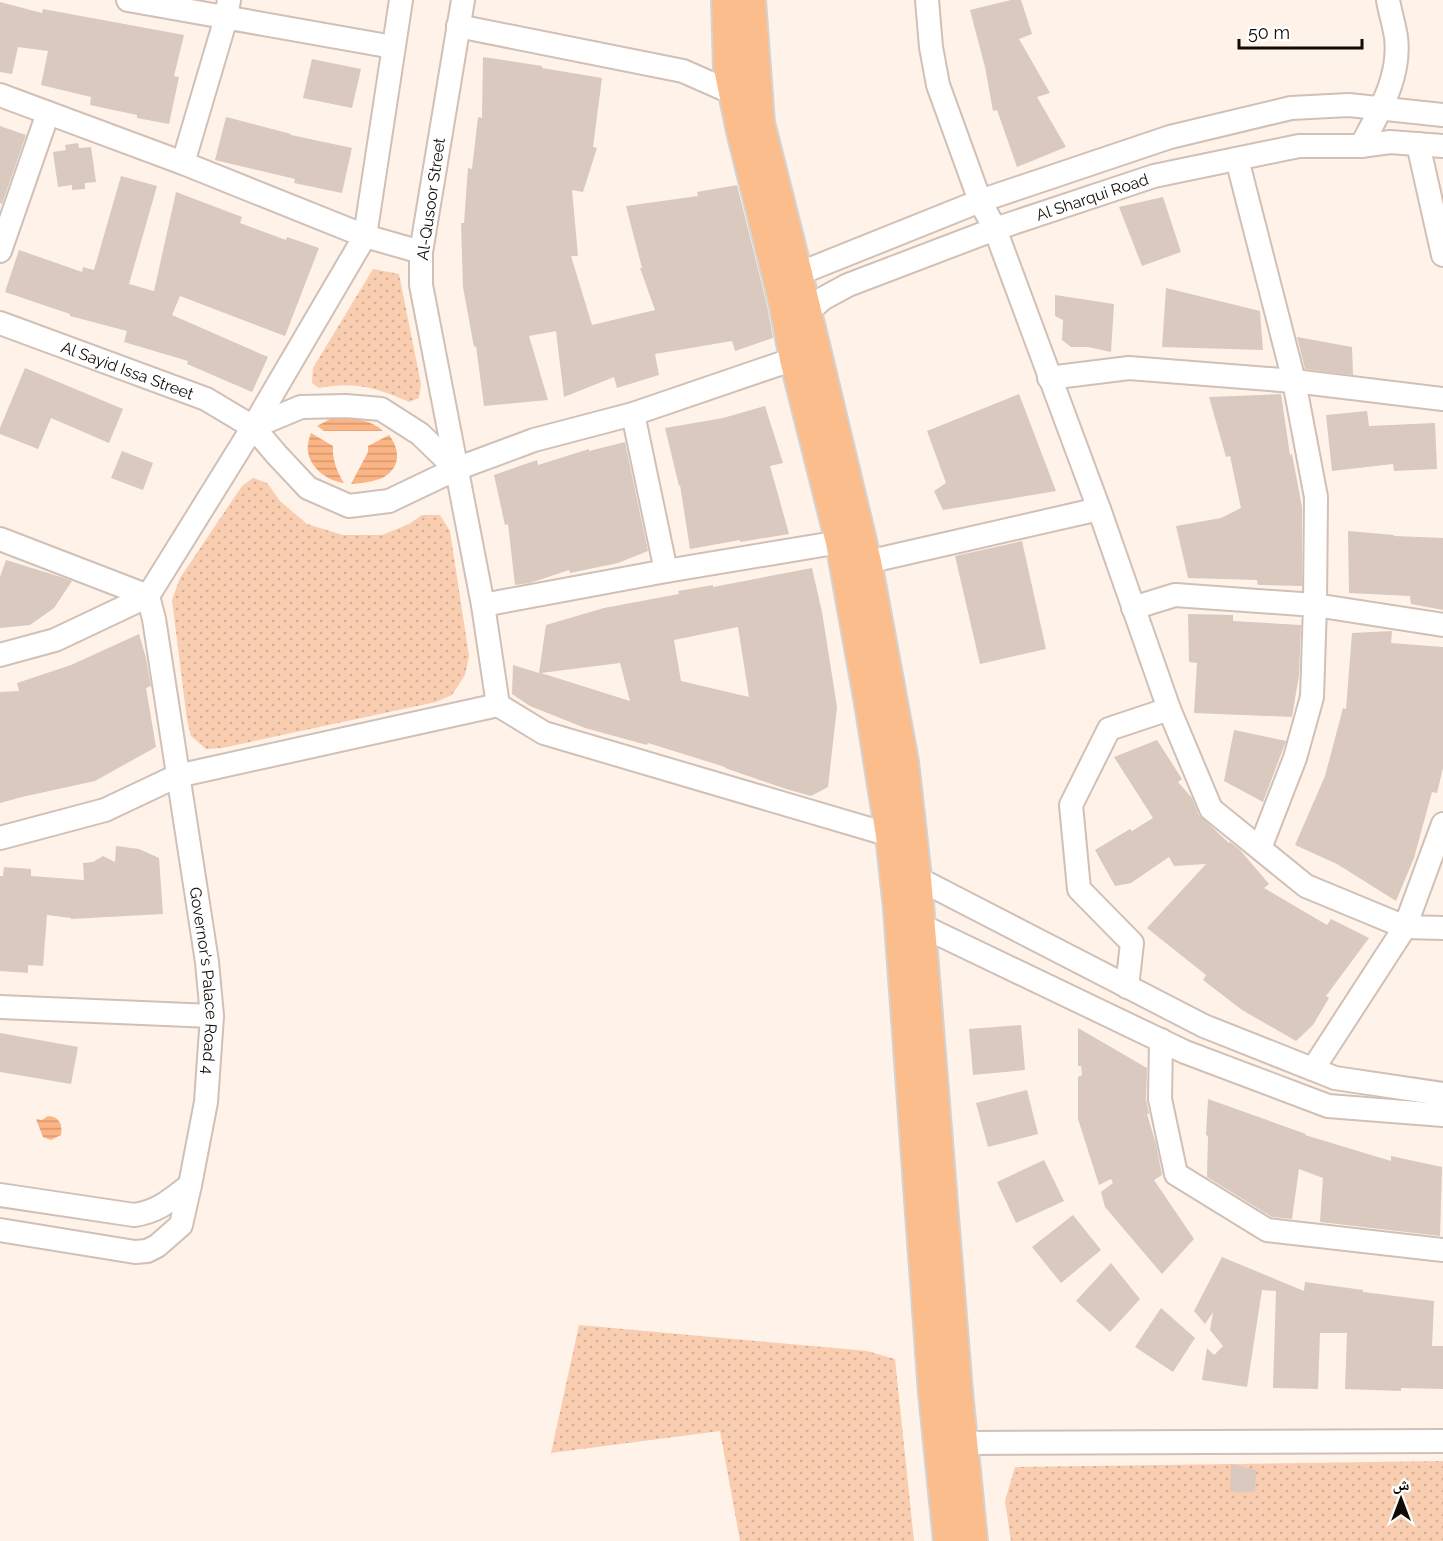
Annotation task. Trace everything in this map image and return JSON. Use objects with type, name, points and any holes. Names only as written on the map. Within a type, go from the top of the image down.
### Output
[{"type":"main road","points":[[726,0],[728,68],[741,131],[795,306],[867,562],[904,762],[901,837]]},
{"type":"main road","points":[[751,0],[760,123],[798,274],[794,359],[840,542],[869,703],[901,837],[973,1541]]},
{"type":"main road","points":[[910,924],[933,1393],[948,1541]]},
{"type":"street","points":[[128,0],[228,9],[393,47]]},
{"type":"street","points":[[0,655],[55,640],[148,596],[253,427],[365,236],[401,0]]},
{"type":"street","name":"Al-Qusoor Street","points":[[463,0],[421,252],[421,285],[483,605],[498,705]]},
{"type":"street","points":[[927,0],[931,47],[938,85],[980,201],[995,229],[1169,709],[1210,809],[1306,886],[1405,927],[1443,928]]},
{"type":"street","points":[[1360,146],[1381,108],[1396,68],[1396,38],[1388,0]]},
{"type":"street","points":[[183,163],[228,9]]},
{"type":"street","points":[[458,26],[683,71],[733,93],[760,123]]},
{"type":"street","points":[[0,95],[183,163],[365,236],[421,252]]},
{"type":"street","points":[[798,274],[980,201],[1170,137],[1291,108],[1349,105],[1443,115]]},
{"type":"street","points":[[0,251],[48,113]]},
{"type":"street","name":"Al Sharqui Road","points":[[795,306],[824,298],[848,285],[995,229],[1154,176],[1299,146],[1360,146],[1390,142],[1443,146]]},
{"type":"street","points":[[1418,144],[1443,255]]},
{"type":"street","points":[[1237,159],[1294,381],[1316,496],[1312,697],[1295,758],[1260,849]]},
{"type":"street","name":"Al Sayid Issa Street","points":[[0,323],[206,399],[253,427],[308,488],[349,506],[389,501],[456,469],[534,440],[633,414],[794,359]]},
{"type":"street","points":[[1049,378],[1130,368],[1294,381],[1443,399]]},
{"type":"street","points":[[253,427],[301,407],[346,406],[381,409],[420,434],[456,469]]},
{"type":"street","points":[[633,414],[666,571]]},
{"type":"street","points":[[867,562],[1098,509]]},
{"type":"street","points":[[0,539],[148,596]]},
{"type":"street","points":[[483,605],[840,542]]},
{"type":"street","points":[[1133,608],[1175,595],[1315,605],[1443,624]]},
{"type":"street","name":"Governor's Palace Road 4","points":[[0,1230],[135,1252],[147,1251],[157,1246],[181,1225],[206,1102],[212,1016],[207,962],[154,619],[148,596]]},
{"type":"street","points":[[0,838],[105,810],[177,776],[498,705],[544,733],[901,837]]},
{"type":"street","points":[[1127,987],[1132,944],[1079,889],[1071,805],[1109,729],[1169,709]]},
{"type":"street","points":[[1313,1069],[1405,927],[1443,824]]},
{"type":"street","points":[[906,878],[1204,1026],[1335,1078],[1443,1094]]},
{"type":"street","points":[[910,924],[1185,1052],[1328,1106],[1443,1115]]},
{"type":"street","points":[[0,1007],[212,1016]]},
{"type":"street","points":[[1161,1040],[1160,1099],[1176,1174],[1267,1230],[1443,1250]]},
{"type":"street","points":[[0,1195],[134,1215],[147,1214],[159,1208],[190,1185]]},
{"type":"street","points":[[963,1443],[1443,1442]]},
{"type":"shaded area","points":[[373,269],[399,274],[421,384],[419,398],[409,402],[365,387],[343,385],[319,388],[312,383],[313,368]]},
{"type":"shaded area","points":[[330,419],[365,421],[383,431],[324,431],[317,426]]},
{"type":"shaded area","points":[[311,433],[333,446],[333,456],[344,483],[326,477],[316,469],[308,449]]},
{"type":"shaded area","points":[[389,435],[397,452],[394,468],[380,479],[351,484],[368,452],[368,446]]},
{"type":"shaded area","points":[[253,478],[267,483],[280,501],[307,524],[343,535],[382,535],[409,524],[422,515],[440,515],[450,531],[469,656],[465,675],[452,695],[436,702],[222,748],[206,749],[191,736],[172,600],[180,578],[242,486]]},
{"type":"shaded area","points":[[48,1116],[57,1119],[61,1128],[61,1135],[51,1140],[43,1137],[36,1119],[42,1120]]},
{"type":"shaded area","points":[[579,1325],[867,1351],[895,1359],[914,1541],[740,1541],[720,1431],[551,1453]]},
{"type":"shaded area","points":[[1443,1461],[1443,1541],[1011,1541],[1005,1501],[1015,1467]]},
{"type":"building","points":[[1011,0],[1021,0],[1032,34],[1019,39],[1050,93],[1037,97],[1066,147],[1017,167],[997,110],[993,111],[985,67],[970,10]]},
{"type":"building","points":[[0,2],[42,13],[43,9],[184,35],[174,76],[179,77],[169,124],[90,105],[91,97],[41,85],[48,51],[18,47],[12,74],[0,72]]},
{"type":"building","points":[[483,57],[602,78],[593,147],[597,148],[583,192],[572,190],[578,256],[571,256],[592,325],[655,310],[640,268],[642,268],[626,206],[698,196],[697,192],[737,185],[773,338],[735,351],[732,341],[655,354],[659,375],[617,388],[614,377],[564,397],[556,331],[529,336],[548,400],[484,406],[476,346],[474,347],[463,287],[461,223],[464,223],[468,168],[472,169],[478,117],[482,118]]},
{"type":"building","points":[[312,59],[361,69],[352,108],[303,98]]},
{"type":"building","points":[[226,117],[291,135],[352,148],[342,193],[294,183],[295,179],[215,160]]},
{"type":"building","points":[[0,126],[26,135],[2,204],[0,203]]},
{"type":"building","points":[[78,143],[79,148],[91,147],[96,182],[85,183],[85,189],[72,190],[72,185],[58,187],[53,152],[66,150],[65,145]]},
{"type":"building","points":[[121,176],[157,186],[129,284],[154,291],[176,192],[242,217],[240,223],[286,240],[287,237],[319,248],[285,336],[180,296],[172,315],[268,357],[252,392],[187,364],[188,361],[124,342],[127,331],[70,316],[70,314],[5,292],[19,250],[82,272],[83,267],[94,270]]},
{"type":"building","points":[[1163,197],[1181,252],[1142,266],[1119,207]]},
{"type":"building","points":[[1166,288],[1260,311],[1263,350],[1162,347]]},
{"type":"building","points":[[1055,295],[1114,304],[1111,352],[1088,347],[1071,347],[1062,340],[1063,320],[1055,316]]},
{"type":"building","points":[[1297,337],[1352,347],[1353,375],[1305,369]]},
{"type":"building","points":[[25,368],[123,409],[109,443],[51,418],[38,449],[0,434],[0,428]]},
{"type":"building","points":[[1019,394],[1056,491],[943,510],[934,491],[946,483],[927,431]]},
{"type":"building","points":[[1281,394],[1290,455],[1292,454],[1302,507],[1302,586],[1258,585],[1257,580],[1188,578],[1176,526],[1221,518],[1241,508],[1230,456],[1226,457],[1209,397]]},
{"type":"building","points":[[765,406],[783,463],[770,466],[789,534],[690,549],[680,485],[665,428],[723,418]]},
{"type":"building","points":[[1367,411],[1369,426],[1435,423],[1437,469],[1394,471],[1393,464],[1332,471],[1326,415]]},
{"type":"building","points":[[625,442],[648,551],[618,563],[570,573],[569,570],[530,583],[515,585],[508,524],[505,525],[494,475],[537,460],[538,465],[589,449],[589,451]]},
{"type":"building","points":[[122,451],[153,463],[143,490],[111,478]]},
{"type":"building","points":[[1348,531],[1443,538],[1443,610],[1411,604],[1410,596],[1349,593]]},
{"type":"building","points":[[1022,541],[1046,649],[980,664],[955,556]]},
{"type":"building","points":[[6,560],[72,581],[54,608],[30,625],[0,628],[0,577]]},
{"type":"building","points":[[812,568],[822,612],[837,707],[828,787],[811,796],[648,743],[647,745],[585,728],[530,706],[512,694],[513,665],[539,673],[546,625],[604,608],[679,594],[678,591],[713,585],[713,587]],"holes":[[[738,627],[749,697],[681,681],[674,640]],[[620,663],[630,701],[541,673]]]},
{"type":"building","points":[[1188,614],[1233,615],[1233,621],[1301,625],[1299,675],[1292,717],[1194,713],[1197,663],[1189,662]]},
{"type":"building","points":[[1392,631],[1391,643],[1443,647],[1443,768],[1437,793],[1432,792],[1414,858],[1396,901],[1337,864],[1295,845],[1325,776],[1343,708],[1346,709],[1352,633]]},
{"type":"building","points":[[139,634],[151,686],[146,688],[156,747],[95,781],[0,803],[0,692],[19,691],[17,683],[71,665]]},
{"type":"building","points":[[1234,730],[1286,741],[1263,802],[1224,781]]},
{"type":"building","points":[[1157,740],[1182,779],[1178,782],[1192,798],[1199,815],[1229,843],[1240,850],[1269,884],[1264,888],[1327,925],[1331,919],[1369,938],[1326,996],[1329,998],[1313,1025],[1296,1041],[1242,1010],[1203,980],[1206,975],[1147,928],[1206,864],[1174,866],[1169,857],[1131,883],[1115,886],[1095,850],[1153,818],[1114,757]]},
{"type":"building","points":[[116,846],[139,849],[159,858],[163,914],[71,919],[47,915],[43,966],[28,965],[28,973],[0,971],[0,876],[3,876],[4,867],[31,869],[31,876],[84,880],[83,863],[93,862],[103,856],[115,862]]},
{"type":"building","points":[[1021,1025],[1025,1070],[973,1075],[969,1029]]},
{"type":"building","points":[[1078,1028],[1147,1068],[1146,1099],[1149,1114],[1147,1114],[1162,1175],[1154,1180],[1194,1239],[1162,1274],[1105,1207],[1101,1192],[1113,1183],[1111,1179],[1099,1185],[1078,1119],[1078,1077],[1082,1075],[1081,1066],[1078,1066]]},
{"type":"building","points":[[0,1033],[78,1047],[71,1084],[0,1072]]},
{"type":"building","points":[[1027,1090],[1038,1134],[988,1147],[976,1103]]},
{"type":"building","points":[[1208,1099],[1305,1135],[1391,1161],[1391,1156],[1442,1167],[1440,1236],[1320,1222],[1323,1178],[1299,1169],[1292,1219],[1272,1217],[1207,1177]]},
{"type":"building","points":[[1044,1160],[1064,1201],[1016,1223],[997,1182]]},
{"type":"building","points":[[1073,1215],[1101,1250],[1061,1283],[1032,1247]]},
{"type":"building","points":[[1222,1257],[1304,1291],[1305,1282],[1434,1301],[1432,1346],[1443,1346],[1443,1389],[1401,1388],[1401,1391],[1345,1389],[1347,1333],[1320,1333],[1318,1389],[1273,1388],[1276,1291],[1262,1290],[1247,1387],[1202,1380],[1207,1348],[1214,1355],[1223,1346],[1210,1330],[1213,1312],[1205,1324],[1194,1311]]},
{"type":"building","points":[[1111,1263],[1140,1299],[1110,1332],[1076,1301]]},
{"type":"building","points":[[1161,1308],[1195,1338],[1173,1372],[1135,1347]]},
{"type":"building","points":[[1231,1464],[1256,1470],[1255,1492],[1230,1492]]}]
